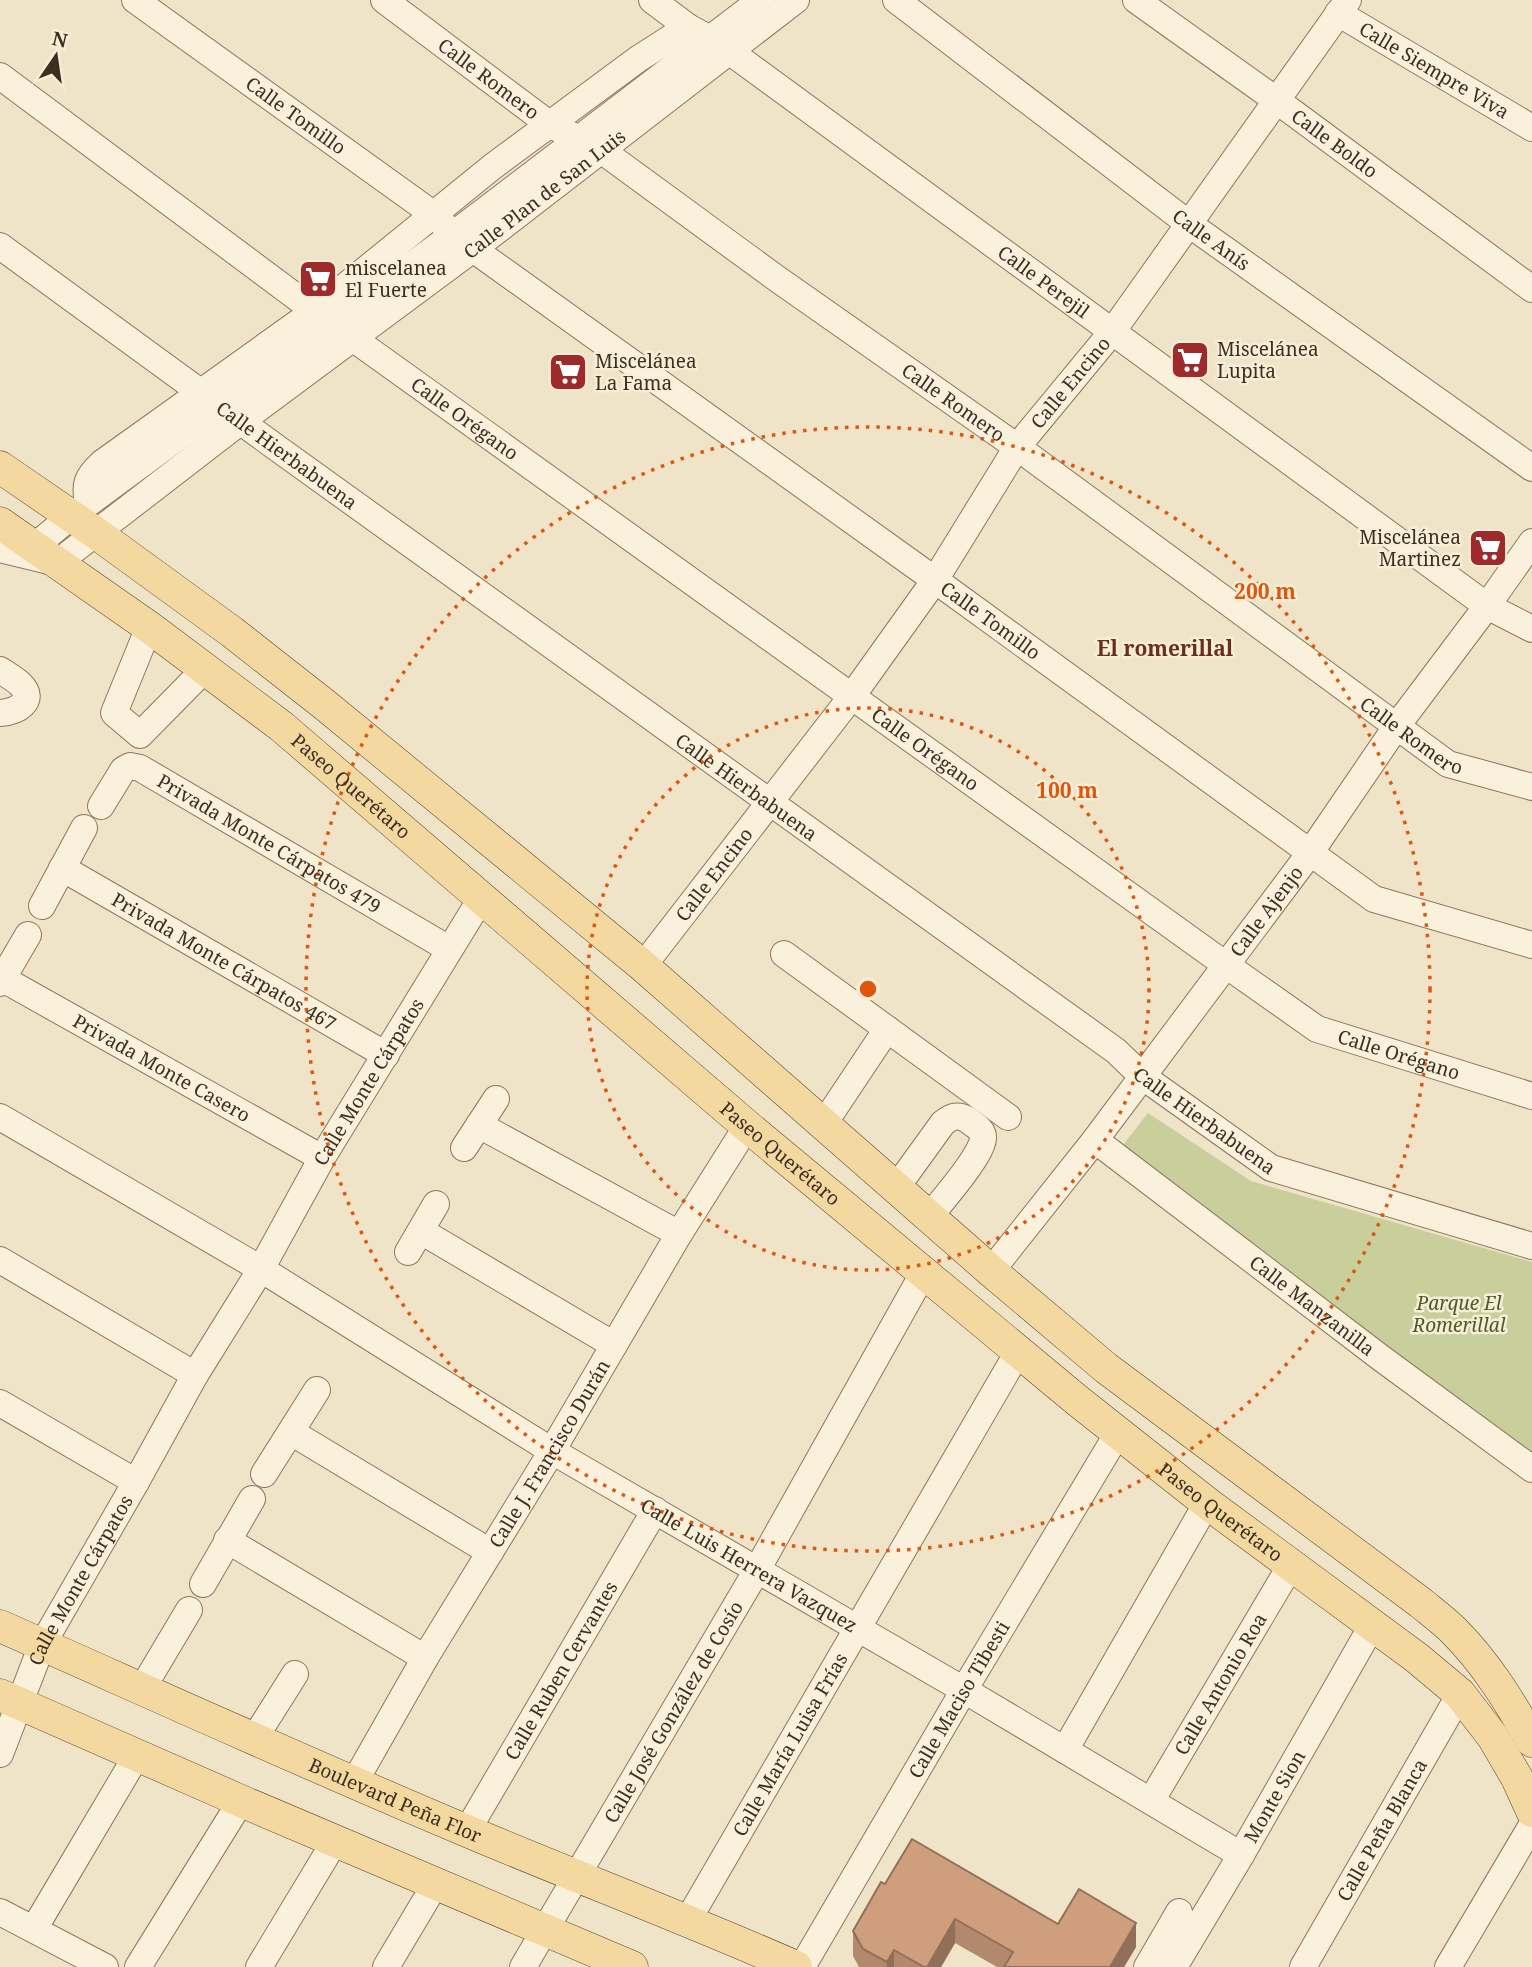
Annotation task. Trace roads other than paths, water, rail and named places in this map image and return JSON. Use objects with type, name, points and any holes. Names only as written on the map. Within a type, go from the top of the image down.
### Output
[{"type":"main road","points":[[0,467],[85,517],[315,697],[642,966],[1106,1368],[1421,1603],[1453,1630],[1482,1662],[1515,1710],[1532,1741]]},
{"type":"main road","name":"Paseo Querétaro","points":[[0,523],[149,627],[281,726],[747,1126],[1018,1352],[1208,1503],[1373,1624],[1460,1694],[1493,1737],[1517,1778],[1532,1811]]},
{"type":"main road","points":[[1078,1401],[1106,1368]]},
{"type":"main road","name":"Boulevard Peña Flor","points":[[0,1626],[354,1783],[796,1967]]},
{"type":"main road","points":[[9,1699],[632,1967]]},
{"type":"street","name":"Calle Tomillo","points":[[135,0],[1374,899],[1532,945]]},
{"type":"street","name":"Calle Romero","points":[[384,0],[549,124],[590,144],[775,278],[1017,447],[1448,764],[1532,787]]},
{"type":"street","name":"Calle Perejil","points":[[652,0],[1487,606],[1532,629]]},
{"type":"street","name":"Calle Plan de San Luis","points":[[46,555],[85,517],[220,407],[333,324],[464,241],[590,144],[709,39],[761,0]]},
{"type":"street","name":"Calle Plan de San Luis","points":[[709,39],[796,0]]},
{"type":"street","name":"Calle Anís","points":[[896,0],[1189,224],[1532,468]]},
{"type":"street","name":"Calle Boldo","points":[[1136,0],[1167,10],[1276,100],[1532,289]]},
{"type":"street","name":"Calle Encino","points":[[642,966],[852,696],[935,580],[1017,447],[1112,332],[1343,7]]},
{"type":"street","name":"Calle Siempre Viva","points":[[1343,7],[1532,128]]},
{"type":"street","points":[[85,517],[85,488],[91,472],[102,463],[220,407],[333,324],[433,214],[638,59],[709,39]]},
{"type":"street","name":"Calle Orégano","points":[[0,76],[333,324],[1317,1029],[1532,1096]]},
{"type":"street","name":"Calle Hierbabuena","points":[[0,246],[767,803],[1116,1051],[1142,1076],[1271,1168],[1532,1246]]},
{"type":"street","name":"Calle Ajenjo","points":[[991,1271],[1095,1140],[1310,853],[1396,727],[1532,542]]},
{"type":"street","points":[[0,549],[46,555]]},
{"type":"street","points":[[149,627],[114,713],[140,735],[205,669]]},
{"type":"street","points":[[0,670],[22,685],[26,696],[23,706],[15,711],[0,713]]},
{"type":"street","name":"Privada Monte Cárpatos 479","points":[[101,807],[123,770],[130,766],[140,768],[449,949]]},
{"type":"street","points":[[42,906],[84,828]]},
{"type":"street","name":"Privada Monte Cárpatos 467","points":[[62,868],[386,1055]]},
{"type":"street","name":"Calle Monte Cárpatos","points":[[0,1754],[9,1699],[136,1482],[195,1375],[261,1269],[322,1158],[482,897]]},
{"type":"street","name":"Privada Monte Casero","points":[[28,935],[1,981],[322,1158]]},
{"type":"street","points":[[784,954],[1008,1117]]},
{"type":"street","points":[[823,1125],[887,1030]]},
{"type":"street","points":[[464,1148],[496,1098]]},
{"type":"street","points":[[896,1188],[943,1123],[951,1117],[959,1116],[980,1130],[984,1137],[983,1144],[975,1158],[929,1217]]},
{"type":"street","points":[[0,1117],[261,1269]]},
{"type":"street","points":[[479,1125],[679,1234]]},
{"type":"street","name":"Calle J. Francisco Durán","points":[[354,1783],[425,1658],[552,1451],[679,1234],[747,1126]]},
{"type":"street","name":"Calle Manzanilla","points":[[1095,1140],[1532,1469]]},
{"type":"street","points":[[436,1204],[414,1241],[614,1345]]},
{"type":"street","points":[[0,1261],[195,1375]]},
{"type":"street","name":"Calle Luis Herrera Vazquez","points":[[261,1269],[552,1451],[1241,1854]]},
{"type":"street","name":"Calle José González de Cosío","points":[[523,1967],[757,1570],[924,1272]]},
{"type":"street","name":"Calle María Luisa Frías","points":[[688,1920],[1018,1352]]},
{"type":"street","points":[[264,1474],[317,1390]]},
{"type":"street","points":[[0,1403],[136,1482]]},
{"type":"street","points":[[291,1432],[490,1552]]},
{"type":"street","name":"Calle Maciso Tibesti","points":[[802,1967],[1118,1433]]},
{"type":"street","points":[[203,1584],[251,1499]]},
{"type":"street","points":[[1065,1750],[1208,1503]]},
{"type":"street","name":"Calle Ruben Cervantes","points":[[467,1831],[654,1510]]},
{"type":"street","points":[[227,1540],[425,1658]]},
{"type":"street","name":"Calle Antonio Roa","points":[[1152,1801],[1291,1565]]},
{"type":"street","points":[[142,1689],[189,1610]]},
{"type":"street","name":"Monte Sion","points":[[1174,1967],[1373,1624]]},
{"type":"street","points":[[254,1739],[295,1674]]},
{"type":"street","name":"Calle Peña Blanca","points":[[1303,1967],[1460,1694]]},
{"type":"street","points":[[34,1929],[137,1755]]},
{"type":"street","points":[[138,1967],[241,1801]]},
{"type":"street","points":[[1448,1967],[1532,1825]]},
{"type":"street","points":[[259,1967],[335,1841]]},
{"type":"street","points":[[386,1967],[436,1883]]},
{"type":"street","points":[[1147,1967],[1179,1912]]},
{"type":"street","points":[[0,1913],[105,1967]]},
{"type":"place","name":"miscelanea El Fuerte","points":[[318,279]]},
{"type":"place","name":"Miscelánea Lupita","points":[[1190,360]]},
{"type":"place","name":"Miscelánea La Fama","points":[[568,372]]},
{"type":"place","name":"Miscelánea Martinez","points":[[1488,548]]},
{"type":"district","name":"El romerillal","points":[[1165,648]]},
{"type":"park label","name":"Parque El Romerillal","points":[[1459,1314]]}]
